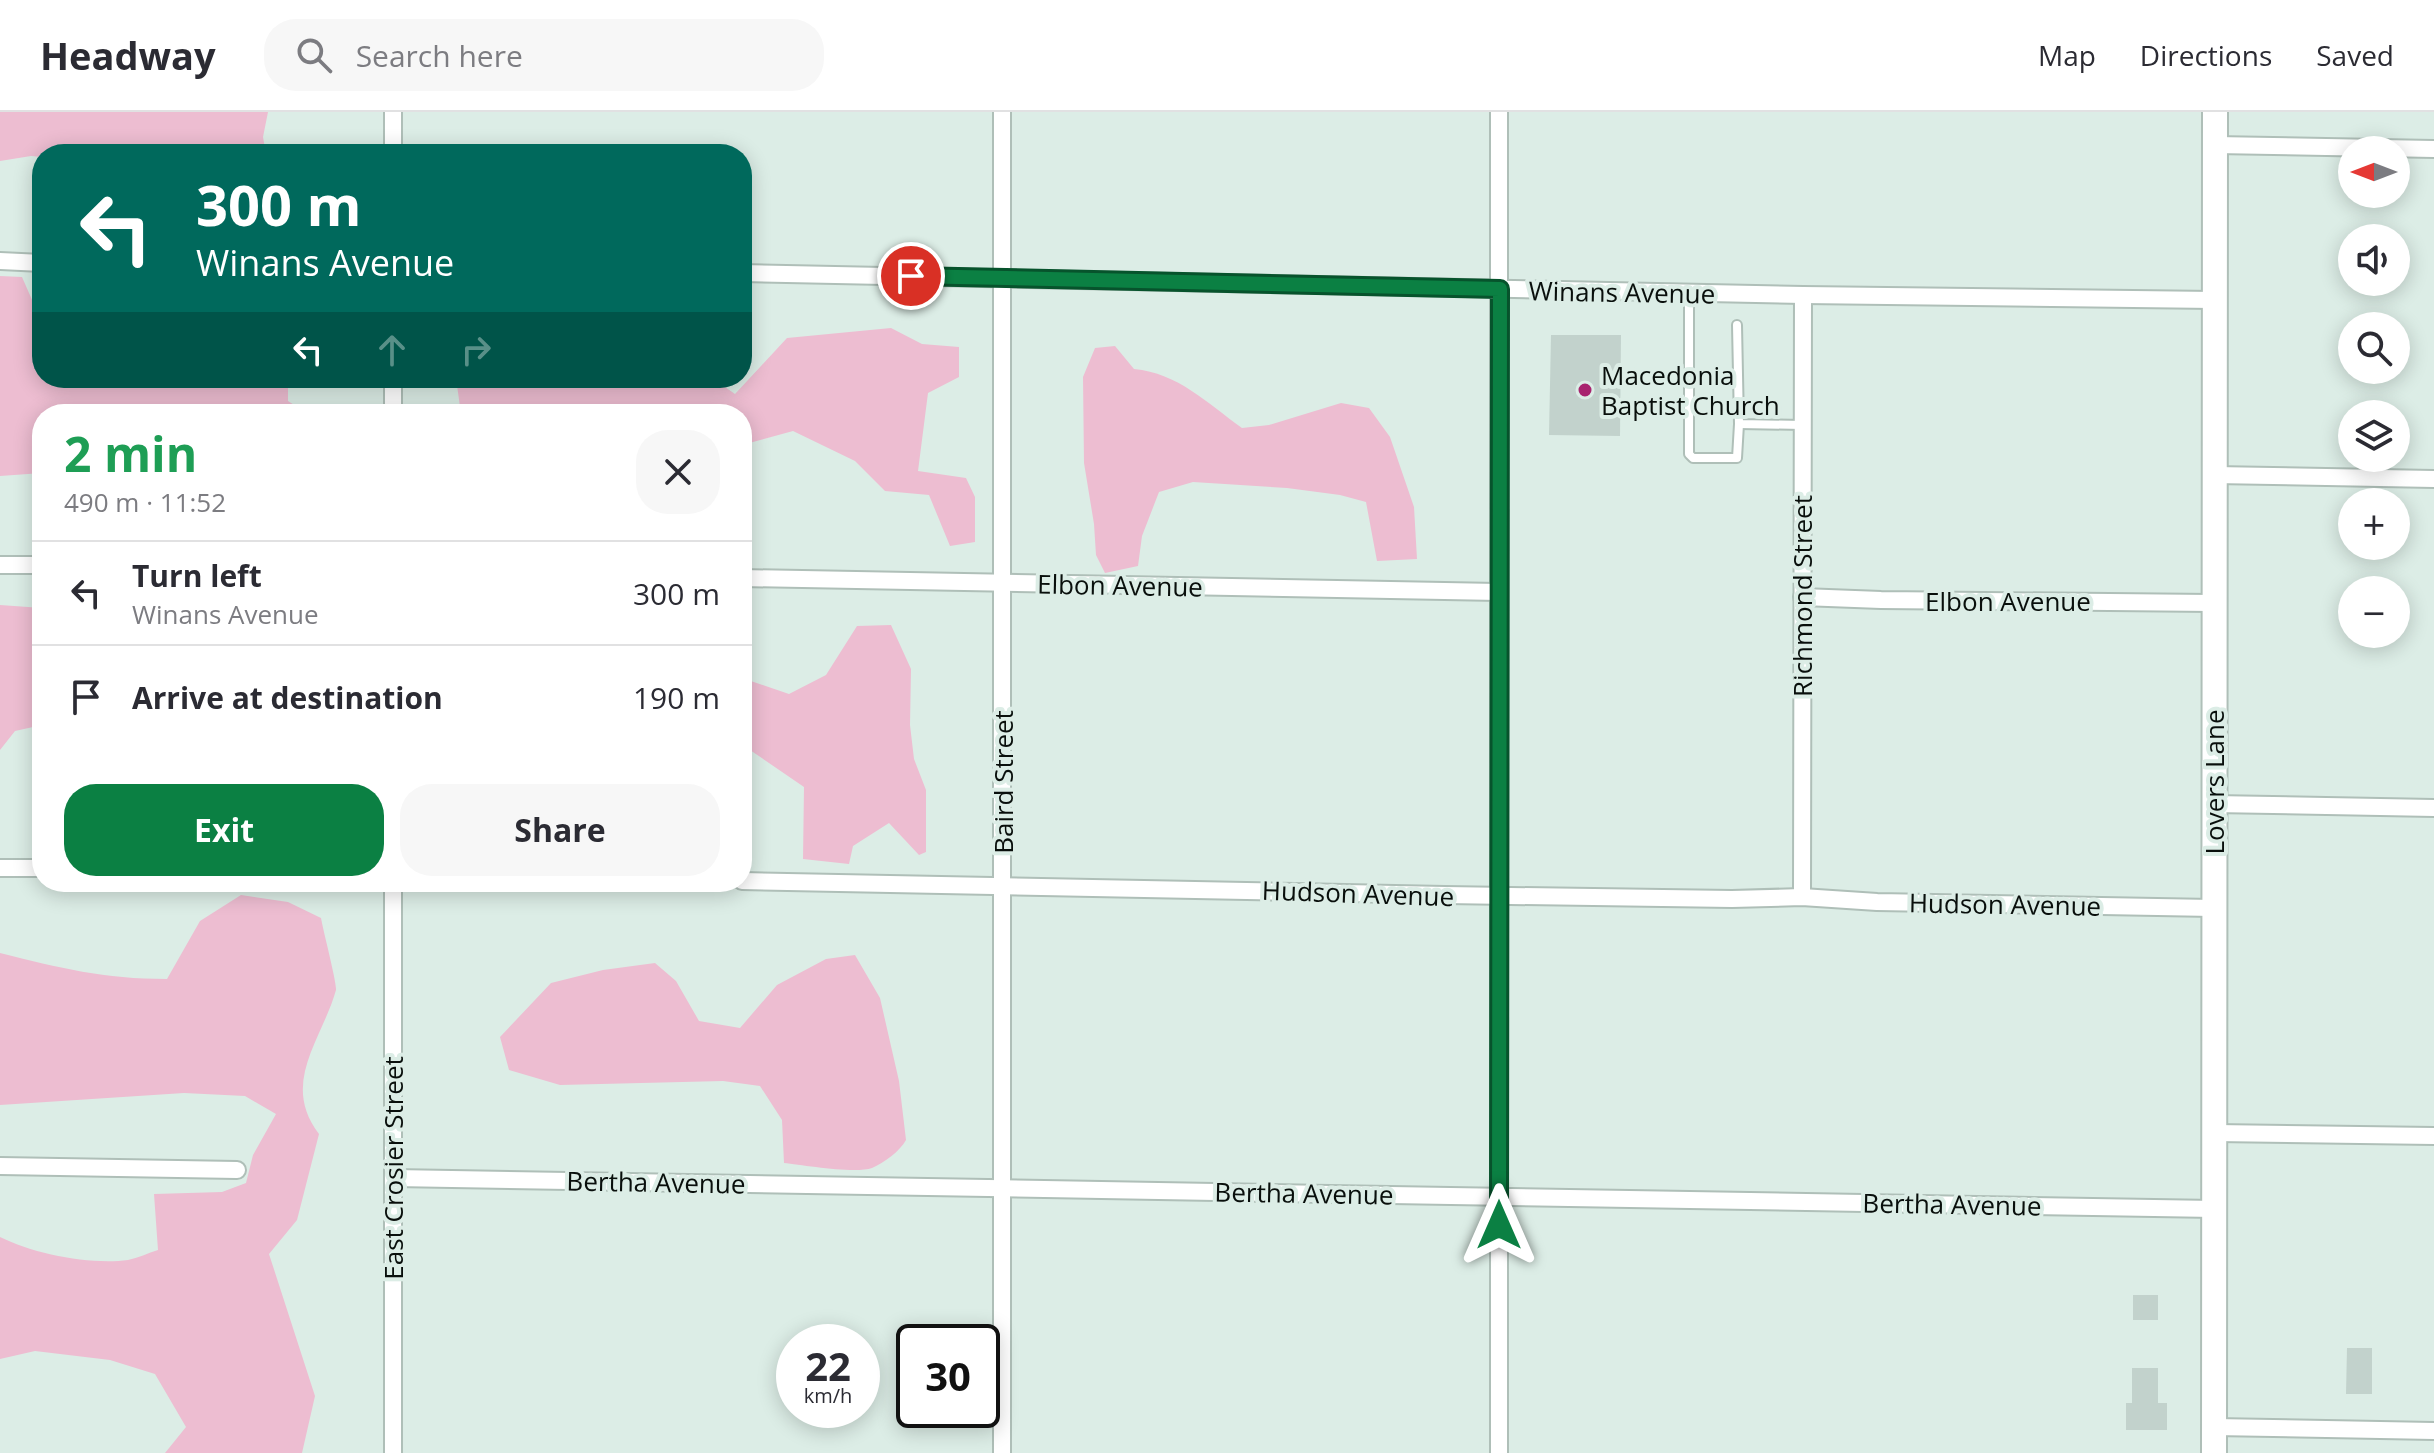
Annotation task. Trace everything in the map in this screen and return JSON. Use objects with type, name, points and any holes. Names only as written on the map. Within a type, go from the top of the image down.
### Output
[{"type":"street","points":[[393,112],[393,144]]},
{"type":"street","name":"Baird Street","points":[[1002,112],[1002,1453]]},
{"type":"street","points":[[1499,112],[1499,1453]]},
{"type":"street","name":"Lovers Lane","points":[[2214,1453],[2215,112]]},
{"type":"street","points":[[2215,145],[2434,149]]},
{"type":"street","points":[[0,261],[32,263]]},
{"type":"street","name":"Winans Avenue","points":[[752,273],[1689,293],[2214,300]]},
{"type":"street","name":"Richmond Street","points":[[1802,897],[1803,295]]},
{"type":"street","points":[[2214,475],[2434,479]]},
{"type":"street","points":[[0,565],[32,565]]},
{"type":"street","name":"Elbon Avenue","points":[[752,578],[1498,592]]},
{"type":"street","name":"Elbon Avenue","points":[[1802,597],[2213,603]]},
{"type":"street","points":[[2213,804],[2434,808]]},
{"type":"street","points":[[0,868],[32,868]]},
{"type":"street","name":"Hudson Avenue","points":[[752,881],[1498,896],[1802,897],[1893,902],[2213,908]]},
{"type":"street","name":"East Crosier Street","points":[[393,892],[393,1453]]},
{"type":"street","points":[[2215,1133],[2434,1136]]},
{"type":"street","points":[[0,1166],[237,1170]]},
{"type":"street","name":"Bertha Avenue","points":[[394,1178],[2215,1209]]},
{"type":"street","points":[[2214,1427],[2434,1431]]},
{"type":"lane","points":[[1689,293],[1689,454],[1693,458],[1737,458],[1737,325]]},
{"type":"lane","points":[[1739,424],[1803,425]]},
{"type":"shaded area","points":[[0,112],[268,112],[264,144],[32,144],[32,156],[0,161]]},
{"type":"shaded area","points":[[0,276],[22,277],[32,300],[32,388],[288,388],[288,401],[293,404],[32,404],[32,474],[0,476]]},
{"type":"shaded area","points":[[891,328],[922,344],[959,347],[959,377],[928,393],[918,471],[966,478],[975,497],[975,542],[950,546],[929,495],[885,491],[855,461],[793,431],[752,442],[752,404],[460,404],[457,388],[726,388],[735,394],[741,388],[752,388],[752,376],[787,338]]},
{"type":"shaded area","points":[[1115,346],[1134,369],[1165,376],[1178,383],[1242,428],[1269,425],[1341,403],[1369,408],[1390,437],[1414,507],[1417,559],[1377,561],[1366,502],[1287,488],[1193,482],[1159,492],[1142,536],[1138,566],[1105,573],[1096,555],[1084,463],[1083,377],[1095,348]]},
{"type":"shaded area","points":[[0,605],[32,607],[32,727],[15,731],[0,750]]},
{"type":"shaded area","points":[[891,625],[911,669],[910,725],[914,759],[926,790],[926,852],[919,855],[889,823],[853,846],[849,864],[803,859],[804,787],[752,751],[752,681],[789,694],[826,675],[857,626]]},
{"type":"shaded area","points":[[241,895],[288,902],[321,918],[336,985],[304,1079],[303,1097],[308,1115],[319,1134],[297,1220],[269,1254],[315,1396],[302,1453],[165,1453],[186,1427],[155,1374],[110,1360],[35,1351],[0,1359],[0,1237],[45,1253],[97,1261],[128,1260],[158,1250],[154,1194],[222,1192],[246,1183],[253,1155],[276,1114],[245,1096],[184,1093],[0,1105],[0,953],[102,975],[167,979],[200,921]]},
{"type":"shaded area","points":[[855,955],[880,998],[899,1081],[906,1140],[891,1156],[872,1168],[842,1170],[784,1163],[782,1120],[760,1086],[723,1081],[560,1085],[509,1070],[500,1037],[551,983],[603,970],[655,963],[676,981],[699,1021],[740,1028],[777,985],[826,959]]},
{"type":"building","points":[[1551,335],[1621,335],[1620,436],[1549,435]]},
{"type":"building","points":[[2133,1295],[2158,1295],[2158,1320],[2133,1320]]},
{"type":"building","points":[[2347,1348],[2372,1348],[2372,1394],[2346,1394]]},
{"type":"building","points":[[2132,1368],[2158,1368],[2158,1403],[2167,1403],[2167,1430],[2126,1430],[2126,1403],[2132,1403]]},
{"type":"place","name":"Macedonia Baptist Church","points":[[1585,390]]},
{"type":"route","points":[[911,276],[1500,289],[1499,1225]]}]
